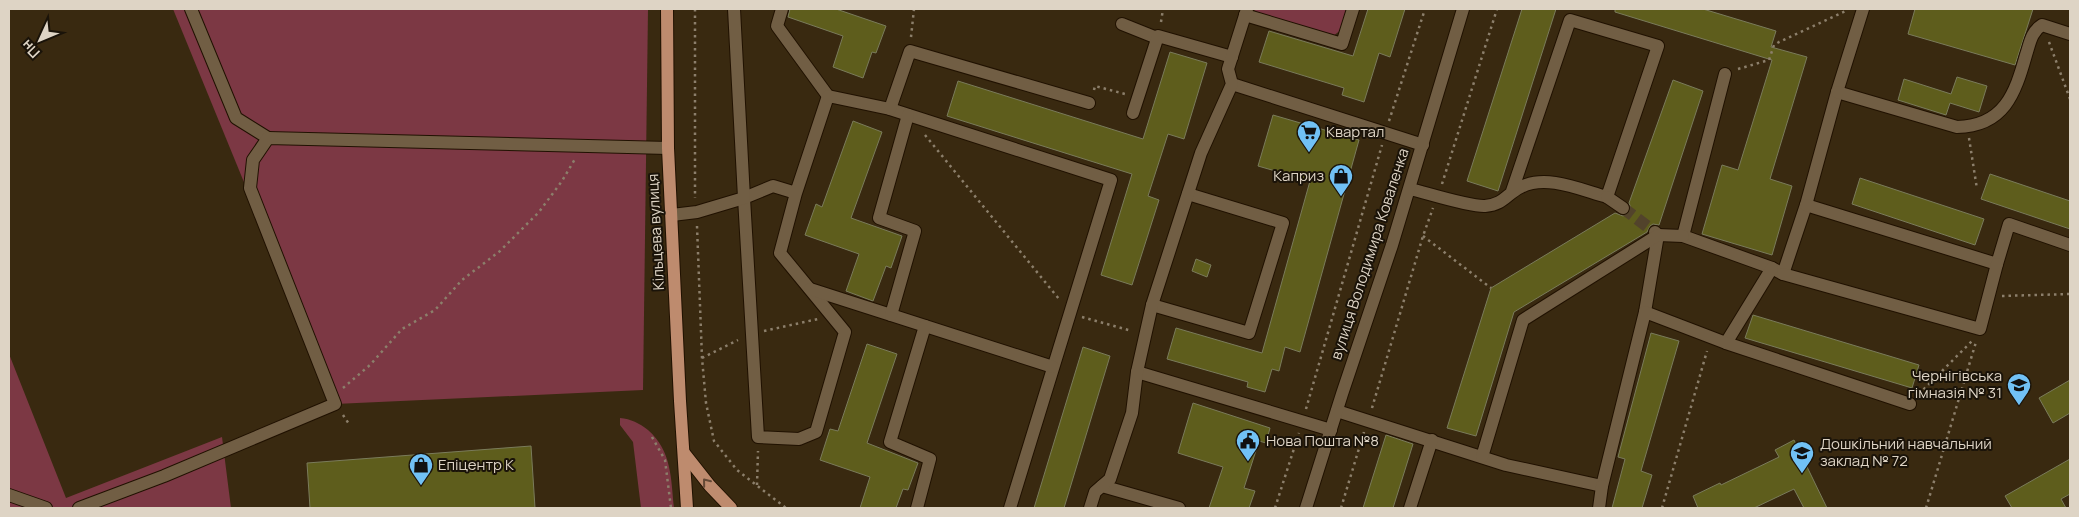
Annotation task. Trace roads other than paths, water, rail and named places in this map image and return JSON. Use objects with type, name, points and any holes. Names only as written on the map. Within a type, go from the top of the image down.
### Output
[{"type":"main road","name":"Кільцева вулиця","points":[[667,9],[668,148],[687,508]]},
{"type":"main road","points":[[684,453],[710,486],[731,508]]},
{"type":"street","points":[[191,9],[236,118],[268,138],[668,148]]},
{"type":"street","points":[[734,9],[758,437],[798,439],[816,432],[845,332],[780,253],[796,193],[828,96]]},
{"type":"street","points":[[782,9],[777,26],[828,96],[890,109],[1111,180],[1010,508]]},
{"type":"street","points":[[1090,508],[1095,492],[1110,478],[1132,413],[1137,372],[1152,305],[1201,153],[1232,84],[1228,70],[1246,12],[1342,44],[1353,9]]},
{"type":"street","name":"вулиця Володимира Коваленка","points":[[1306,508],[1410,189],[1463,9]]},
{"type":"street","points":[[1726,343],[1777,271],[1806,205],[1857,10]]},
{"type":"street","points":[[1410,189],[1482,206],[1504,201],[1512,191],[1570,20],[1658,46],[1607,197]]},
{"type":"street","points":[[1122,24],[1157,38],[1158,36],[1232,57]]},
{"type":"street","points":[[1837,92],[1957,127],[1985,123],[2005,106],[2013,93],[2036,29],[2042,25],[2070,34]]},
{"type":"street","points":[[1133,113],[1157,38]]},
{"type":"street","points":[[890,109],[910,51],[1089,103]]},
{"type":"street","points":[[1683,236],[1725,74]]},
{"type":"street","points":[[1232,84],[1422,145]]},
{"type":"street","points":[[891,315],[915,231],[879,218],[908,115]]},
{"type":"street","points":[[79,508],[164,476],[335,404],[250,188],[253,160],[268,138]]},
{"type":"street","points":[[1512,191],[1537,181],[1554,183],[1607,197],[1623,208]]},
{"type":"street","points":[[672,215],[697,212],[744,198],[773,186],[796,193]]},
{"type":"street","points":[[1152,305],[1249,333],[1283,223],[1188,194]]},
{"type":"street","points":[[1806,205],[1997,264]]},
{"type":"street","points":[[1482,457],[1523,320],[1655,233],[1683,236],[1777,271],[1980,329],[2009,224],[2070,245]]},
{"type":"street","points":[[1599,508],[1602,486],[1645,312],[1655,233]]},
{"type":"street","points":[[810,289],[1053,367]]},
{"type":"street","points":[[1645,312],[1711,338],[1910,404]]},
{"type":"street","points":[[917,508],[930,459],[890,442],[925,326]]},
{"type":"street","points":[[1137,372],[1331,430]]},
{"type":"street","points":[[1337,411],[1506,465],[1602,486]]},
{"type":"street","points":[[1410,508],[1432,440]]},
{"type":"street","points":[[1102,486],[1179,508]]},
{"type":"street","points":[[9,495],[46,508]]},
{"type":"tunnel","points":[[1623,208],[1652,230]]},
{"type":"place","name":"Квартал","points":[[1309,153]]},
{"type":"place","name":"Каприз","points":[[1341,197]]},
{"type":"place","name":"Чернігівська гімназія № 31","points":[[2019,406]]},
{"type":"place","name":"Нова Пошта №8","points":[[1248,462]]},
{"type":"place","name":"Дошкільний навчальний заклад № 72","points":[[1802,474]]},
{"type":"place","name":"Епіцентр К","points":[[421,486]]}]
